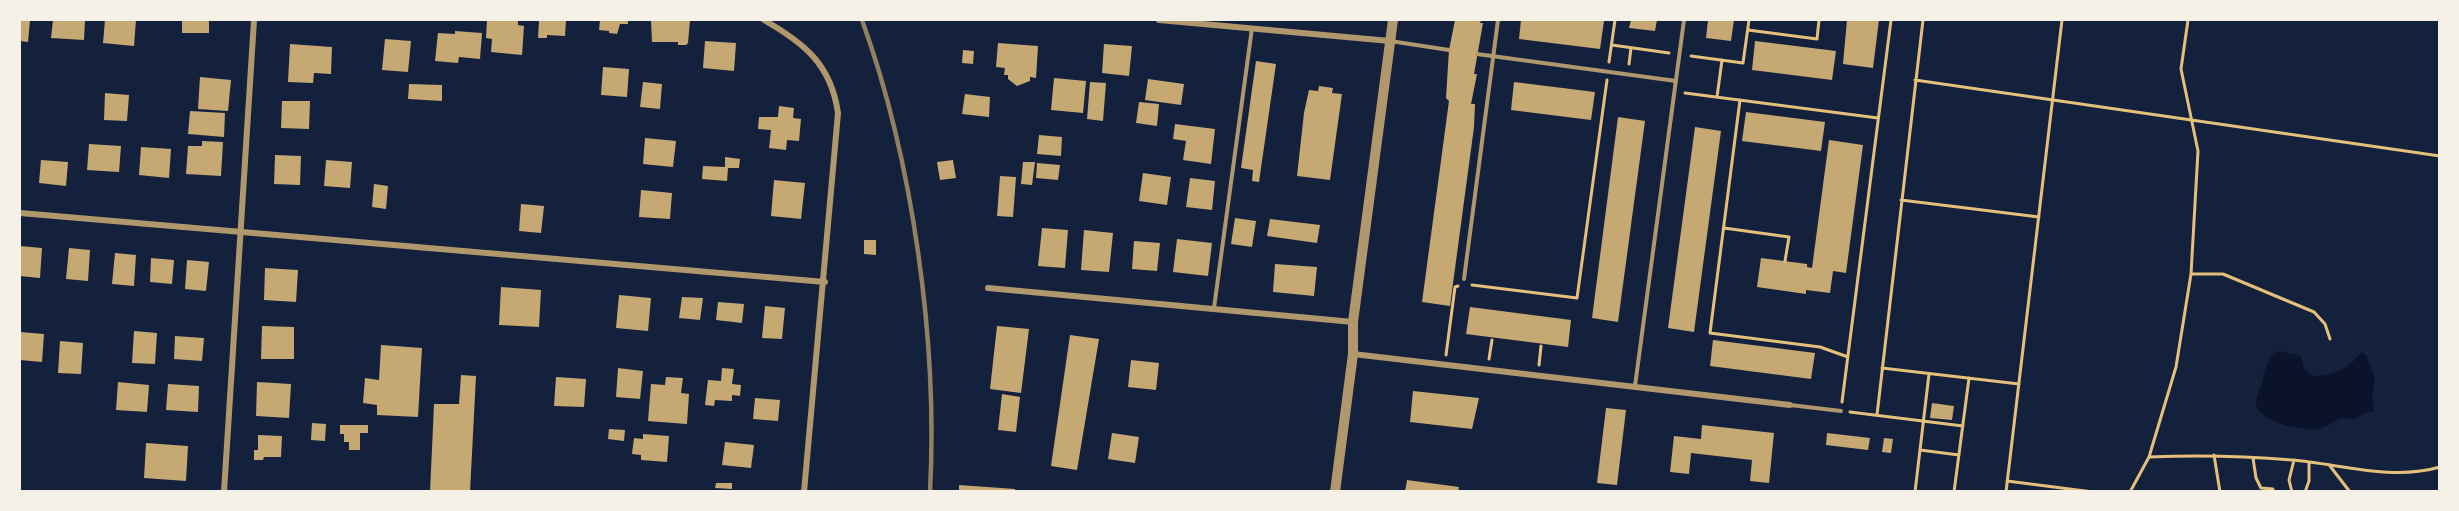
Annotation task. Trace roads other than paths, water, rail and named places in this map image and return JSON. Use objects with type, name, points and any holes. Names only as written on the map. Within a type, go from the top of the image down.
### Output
[{"type":"street","points":[[224,492],[254,20]]},
{"type":"street","points":[[764,20],[800,42],[816,58],[828,77],[836,98],[838,113],[825,282],[804,492]]},
{"type":"street","points":[[1159,20],[1390,41]]},
{"type":"street","points":[[1335,492],[1353,354],[1353,322],[1393,20]]},
{"type":"street","points":[[20,213],[825,282]]},
{"type":"street","points":[[988,288],[1353,322]]},
{"type":"street","points":[[1353,354],[1790,405]]},
{"type":"lane","points":[[1464,279],[1498,20]]},
{"type":"lane","points":[[1635,387],[1684,20]]},
{"type":"lane","points":[[1214,308],[1252,28]]},
{"type":"lane","points":[[1390,41],[1449,50]]},
{"type":"lane","points":[[1477,54],[1676,81]]},
{"type":"lane","points":[[1790,405],[1841,411]]},
{"type":"water","points":[[2279,351],[2301,356],[2304,369],[2313,376],[2340,370],[2362,352],[2366,355],[2375,378],[2372,398],[2374,412],[2364,413],[2355,420],[2339,419],[2314,429],[2294,428],[2266,416],[2259,411],[2256,404],[2268,363]]},
{"type":"railway","points":[[862,20],[895,132],[918,253],[930,375],[930,492]]}]
